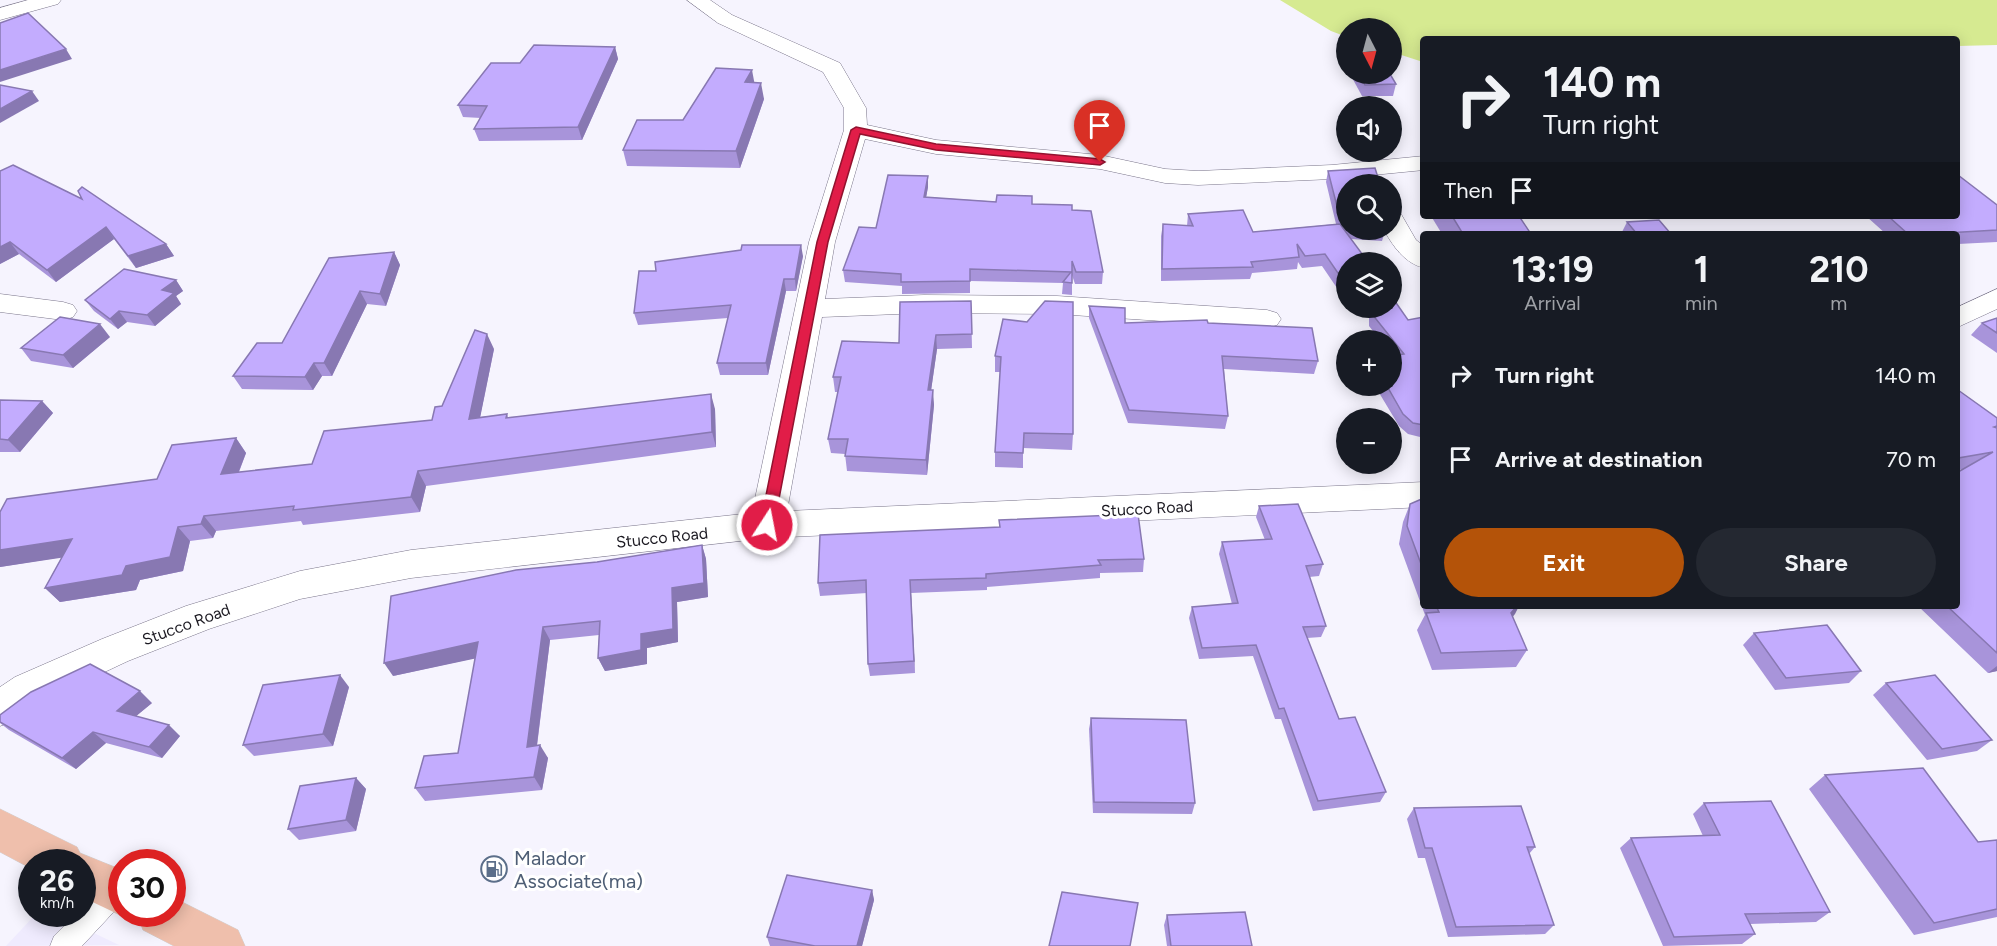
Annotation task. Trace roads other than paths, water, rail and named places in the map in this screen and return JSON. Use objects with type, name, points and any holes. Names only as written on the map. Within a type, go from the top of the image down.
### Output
[{"type":"main road","points":[[0,829],[38,849]]},
{"type":"main road","points":[[185,927],[222,946]]},
{"type":"street","points":[[0,14],[51,0]]},
{"type":"street","points":[[697,0],[725,19],[807,54],[832,68],[855,108],[856,130],[822,242],[767,525]]},
{"type":"street","points":[[856,130],[936,147],[1100,162],[1165,176],[1198,178],[1332,172],[1420,163]]},
{"type":"street","points":[[1402,238],[1420,257]]},
{"type":"street","points":[[1960,317],[1997,298]]},
{"type":"street","points":[[0,303],[63,311]]},
{"type":"street","points":[[809,309],[924,304],[1057,305],[1267,319]]},
{"type":"street","name":"Stucco Road","points":[[0,709],[29,689],[115,650],[199,617],[300,585],[411,564],[767,525],[1420,494]]},
{"type":"lane","points":[[64,946],[106,886]]},
{"type":"place","name":"Malador Associate(ma)","points":[[494,869]]}]
